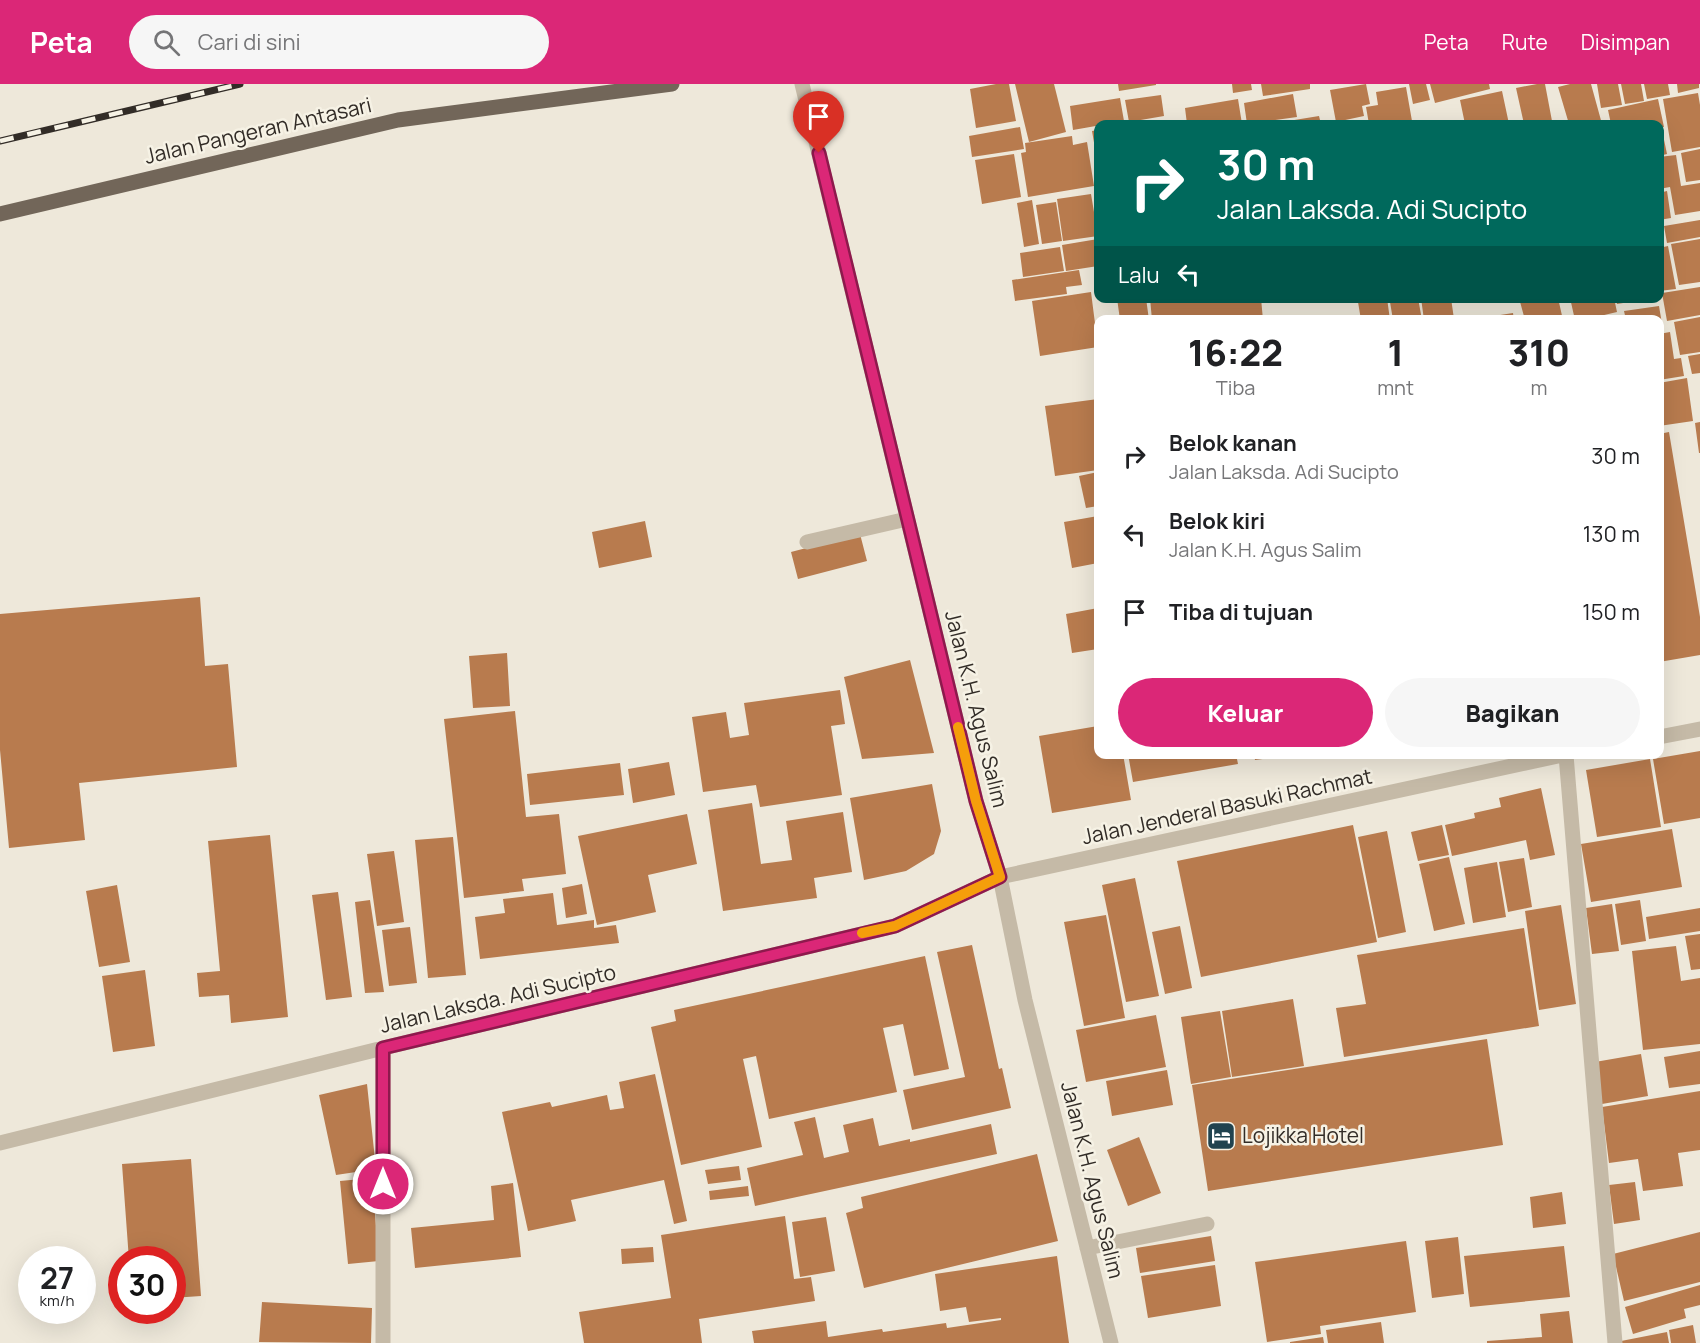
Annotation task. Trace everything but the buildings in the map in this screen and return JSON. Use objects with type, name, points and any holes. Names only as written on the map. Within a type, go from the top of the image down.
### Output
[{"type":"main road","name":"Jalan Pangeran Antasari","points":[[0,214],[398,120],[672,84]]},
{"type":"street","name":"Jalan K.H. Agus Salim","points":[[802,84],[976,801],[1000,877],[1025,1000],[1111,1343]]},
{"type":"street","points":[[807,542],[907,519]]},
{"type":"street","points":[[1664,736],[1700,729]]},
{"type":"street","name":"Jalan Jenderal Basuki Rachmat","points":[[1000,877],[1548,759]]},
{"type":"street","points":[[1567,759],[1615,1343]]},
{"type":"street","name":"Jalan Laksda. Adi Sucipto","points":[[0,1143],[383,1048],[895,926],[1000,877]]},
{"type":"street","points":[[383,1048],[383,1343]]},
{"type":"street","points":[[1087,1248],[1207,1224]]},
{"type":"railway","points":[[0,141],[240,84]]},
{"type":"slow traffic","points":[[862,933],[895,926],[1000,877],[976,801],[958,727]]},
{"type":"place","name":"Lojikka Hotel","points":[[1221,1136]]},
{"type":"route","points":[[383,1184],[383,1048],[895,926],[1000,877],[976,801],[819,153]]}]
